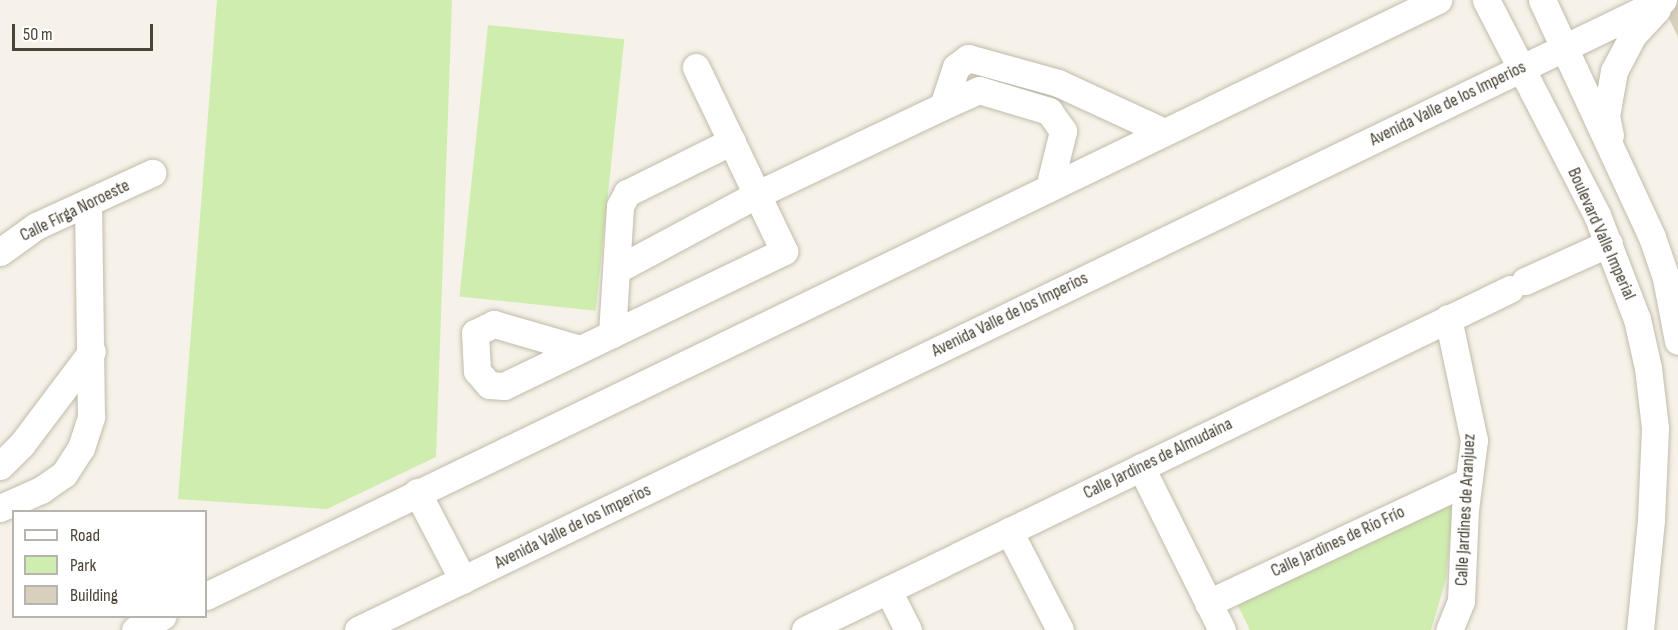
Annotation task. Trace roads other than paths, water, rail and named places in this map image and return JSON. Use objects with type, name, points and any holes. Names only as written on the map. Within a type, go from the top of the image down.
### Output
[{"type":"street","points":[[207,596],[1438,0]]},
{"type":"street","name":"Boulevard Valle Imperial","points":[[1486,0],[1609,243],[1637,319],[1648,368],[1655,428],[1652,520],[1640,630]]},
{"type":"street","points":[[1542,0],[1653,237],[1673,309],[1678,341]]},
{"type":"street","points":[[1615,157],[1606,116],[1614,70],[1633,35],[1664,0]]},
{"type":"street","name":"Avenida Valle de los Imperios","points":[[357,630],[1664,0]]},
{"type":"street","points":[[943,106],[956,67],[968,58],[1058,83],[1164,132]]},
{"type":"street","points":[[580,349],[784,251],[696,67]]},
{"type":"street","points":[[1049,111],[1058,83]]},
{"type":"street","points":[[616,270],[758,194],[979,90],[1049,111],[1063,131],[1049,188]]},
{"type":"street","points":[[612,334],[620,206],[627,193],[732,141]]},
{"type":"street","name":"Calle Firga Noroeste","points":[[0,252],[36,226],[152,174]]},
{"type":"street","points":[[0,508],[41,490],[64,474],[81,448],[91,417],[92,351],[88,204]]},
{"type":"street","name":"Calle Jardines de Almudaina","points":[[805,630],[1448,318],[1609,243]]},
{"type":"street","points":[[1637,319],[1673,309]]},
{"type":"street","name":"Calle Jardines de Aranjuez","points":[[1448,318],[1474,440],[1468,481],[1461,601],[1449,630]]},
{"type":"street","points":[[0,466],[22,444],[92,351]]},
{"type":"street","points":[[1141,467],[1222,630]]},
{"type":"street","name":"Calle Jardines de Río Frío","points":[[1208,603],[1468,481]]},
{"type":"street","points":[[417,492],[463,580]]},
{"type":"street","points":[[1009,531],[1060,630]]},
{"type":"street","points":[[888,590],[908,630]]},
{"type":"street","points":[[135,630],[159,618]]}]
